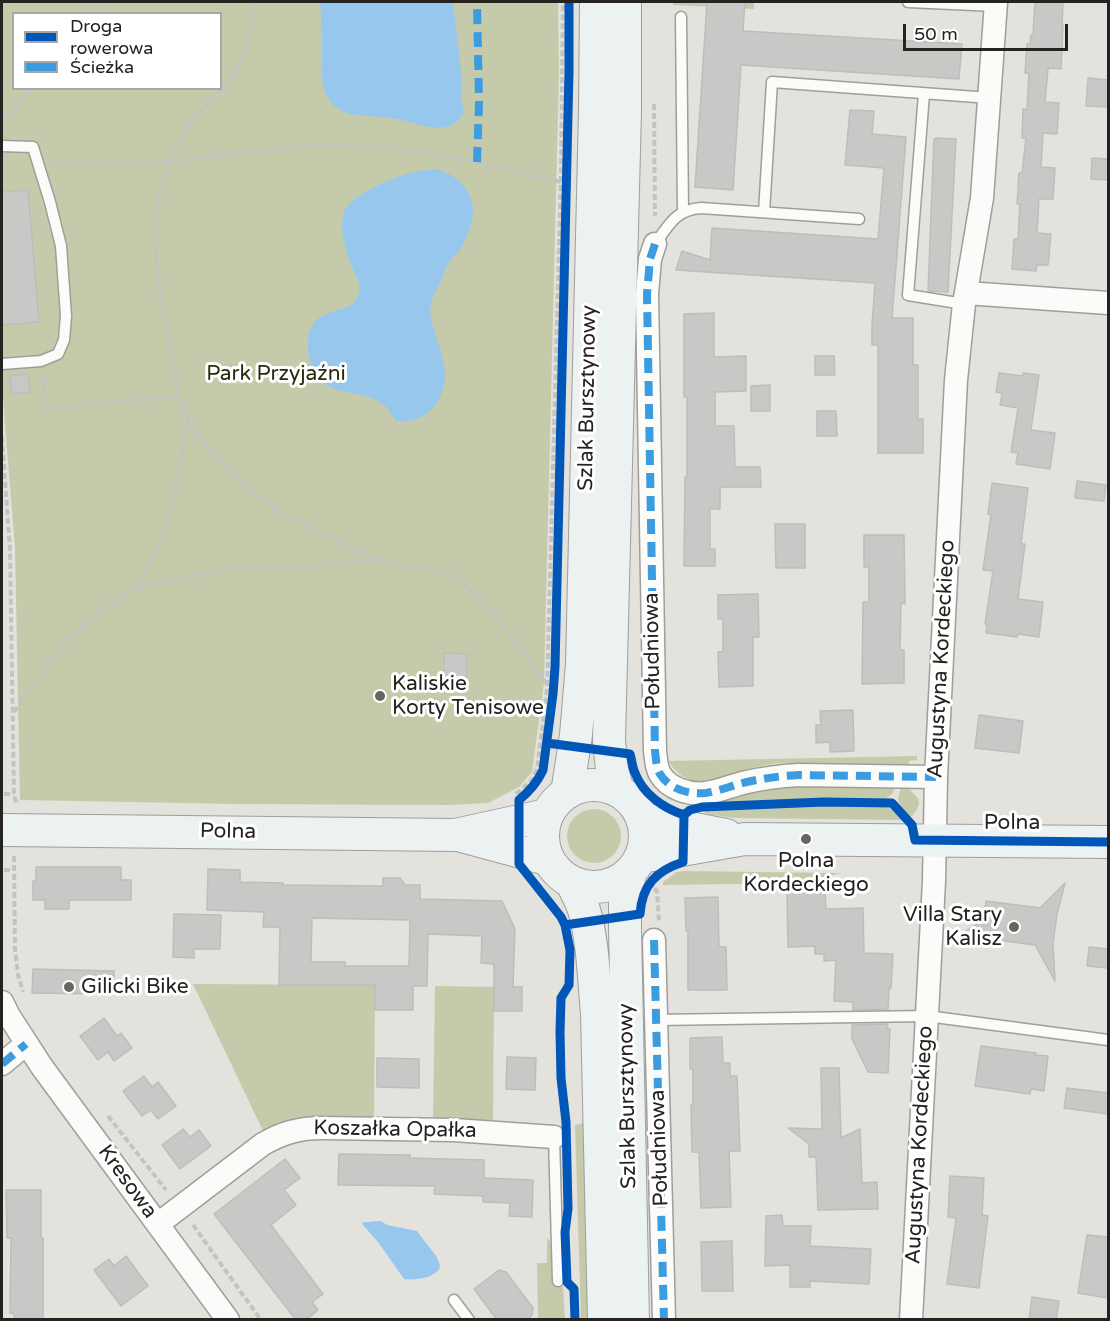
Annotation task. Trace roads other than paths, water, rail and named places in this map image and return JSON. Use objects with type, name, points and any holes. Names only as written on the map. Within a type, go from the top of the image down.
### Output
[{"type":"main road","name":"Szlak Bursztynowy","points":[[537,806],[576,735],[582,664],[596,2]]},
{"type":"main road","name":"Szlak Bursztynowy","points":[[618,791],[612,770],[609,740],[625,111],[625,2]]},
{"type":"main road","points":[[605,786],[618,791],[628,798],[642,819],[648,878],[618,882],[603,887],[587,888],[572,883],[562,877],[547,859],[537,806],[579,787],[605,786]]},
{"type":"main road","name":"Polna","points":[[455,835],[537,806]]},
{"type":"main road","name":"Polna","points":[[642,819],[745,839],[1108,842]]},
{"type":"main road","name":"Polna","points":[[9,840],[455,835],[547,859]]},
{"type":"main road","name":"Polna","points":[[648,878],[745,839]]},
{"type":"main road","name":"Szlak Bursztynowy","points":[[633,1320],[625,902],[648,878]]},
{"type":"main road","name":"Szlak Bursztynowy","points":[[572,883],[586,922],[597,1014],[604,1320]]},
{"type":"street","name":"Augustyna Kordeckiego","points":[[911,1320],[934,881],[936,777],[956,380],[965,299],[982,198],[996,4]]},
{"type":"street","name":"Południowa","points":[[655,244],[648,274],[647,348],[655,751],[660,774],[668,783],[690,793],[704,793],[749,781],[782,777],[936,777]]},
{"type":"street","points":[[965,299],[1108,303]]},
{"type":"street","name":"Południowa","points":[[654,940],[664,1320]]},
{"type":"street","name":"Kresowa","points":[[2,1002],[26,1044],[228,1320]]},
{"type":"street","points":[[2,1064],[26,1044]]},
{"type":"street","name":"Koszałka Opałka","points":[[158,1224],[263,1144],[290,1131],[305,1128],[454,1130],[555,1137]]},
{"type":"lane","points":[[908,2],[996,4]]},
{"type":"lane","points":[[681,16],[682,212]]},
{"type":"lane","points":[[764,212],[772,82],[990,98]]},
{"type":"lane","points":[[924,94],[908,295],[965,299]]},
{"type":"lane","points":[[2,146],[33,147],[61,246],[66,316],[64,340],[58,354],[41,361],[2,364]]},
{"type":"lane","points":[[655,244],[673,219],[682,212],[692,209],[859,219]]},
{"type":"lane","points":[[656,1020],[927,1016],[1108,1040]]},
{"type":"lane","points":[[555,1137],[558,1281]]},
{"type":"lane","points":[[453,1300],[469,1320]]},
{"type":"water","points":[[320,2],[453,2],[464,112],[459,119],[447,127],[434,127],[391,118],[350,114],[335,106],[327,96],[323,83]]},
{"type":"water","points":[[436,169],[446,172],[465,187],[473,206],[472,220],[468,235],[446,268],[430,306],[444,365],[442,392],[436,404],[426,414],[404,422],[396,421],[386,407],[378,401],[334,389],[320,379],[314,371],[309,356],[309,332],[312,325],[324,315],[352,304],[360,292],[343,237],[342,224],[348,205],[365,192],[388,181],[418,171]]},
{"type":"water","points":[[381,1221],[387,1225],[417,1231],[436,1256],[440,1265],[439,1270],[423,1278],[404,1279],[362,1223]]},
{"type":"place","name":"Kaliskie Korty Tenisowe","points":[[380,696]]},
{"type":"place","name":"Polna Kordeckiego","points":[[806,839]]},
{"type":"place","name":"Villa Stary Kalisz","points":[[1014,927]]},
{"type":"place","name":"Gilicki Bike","points":[[69,987]]},
{"type":"park label","name":"Park Przyjaźni","points":[[276,374]]}]
